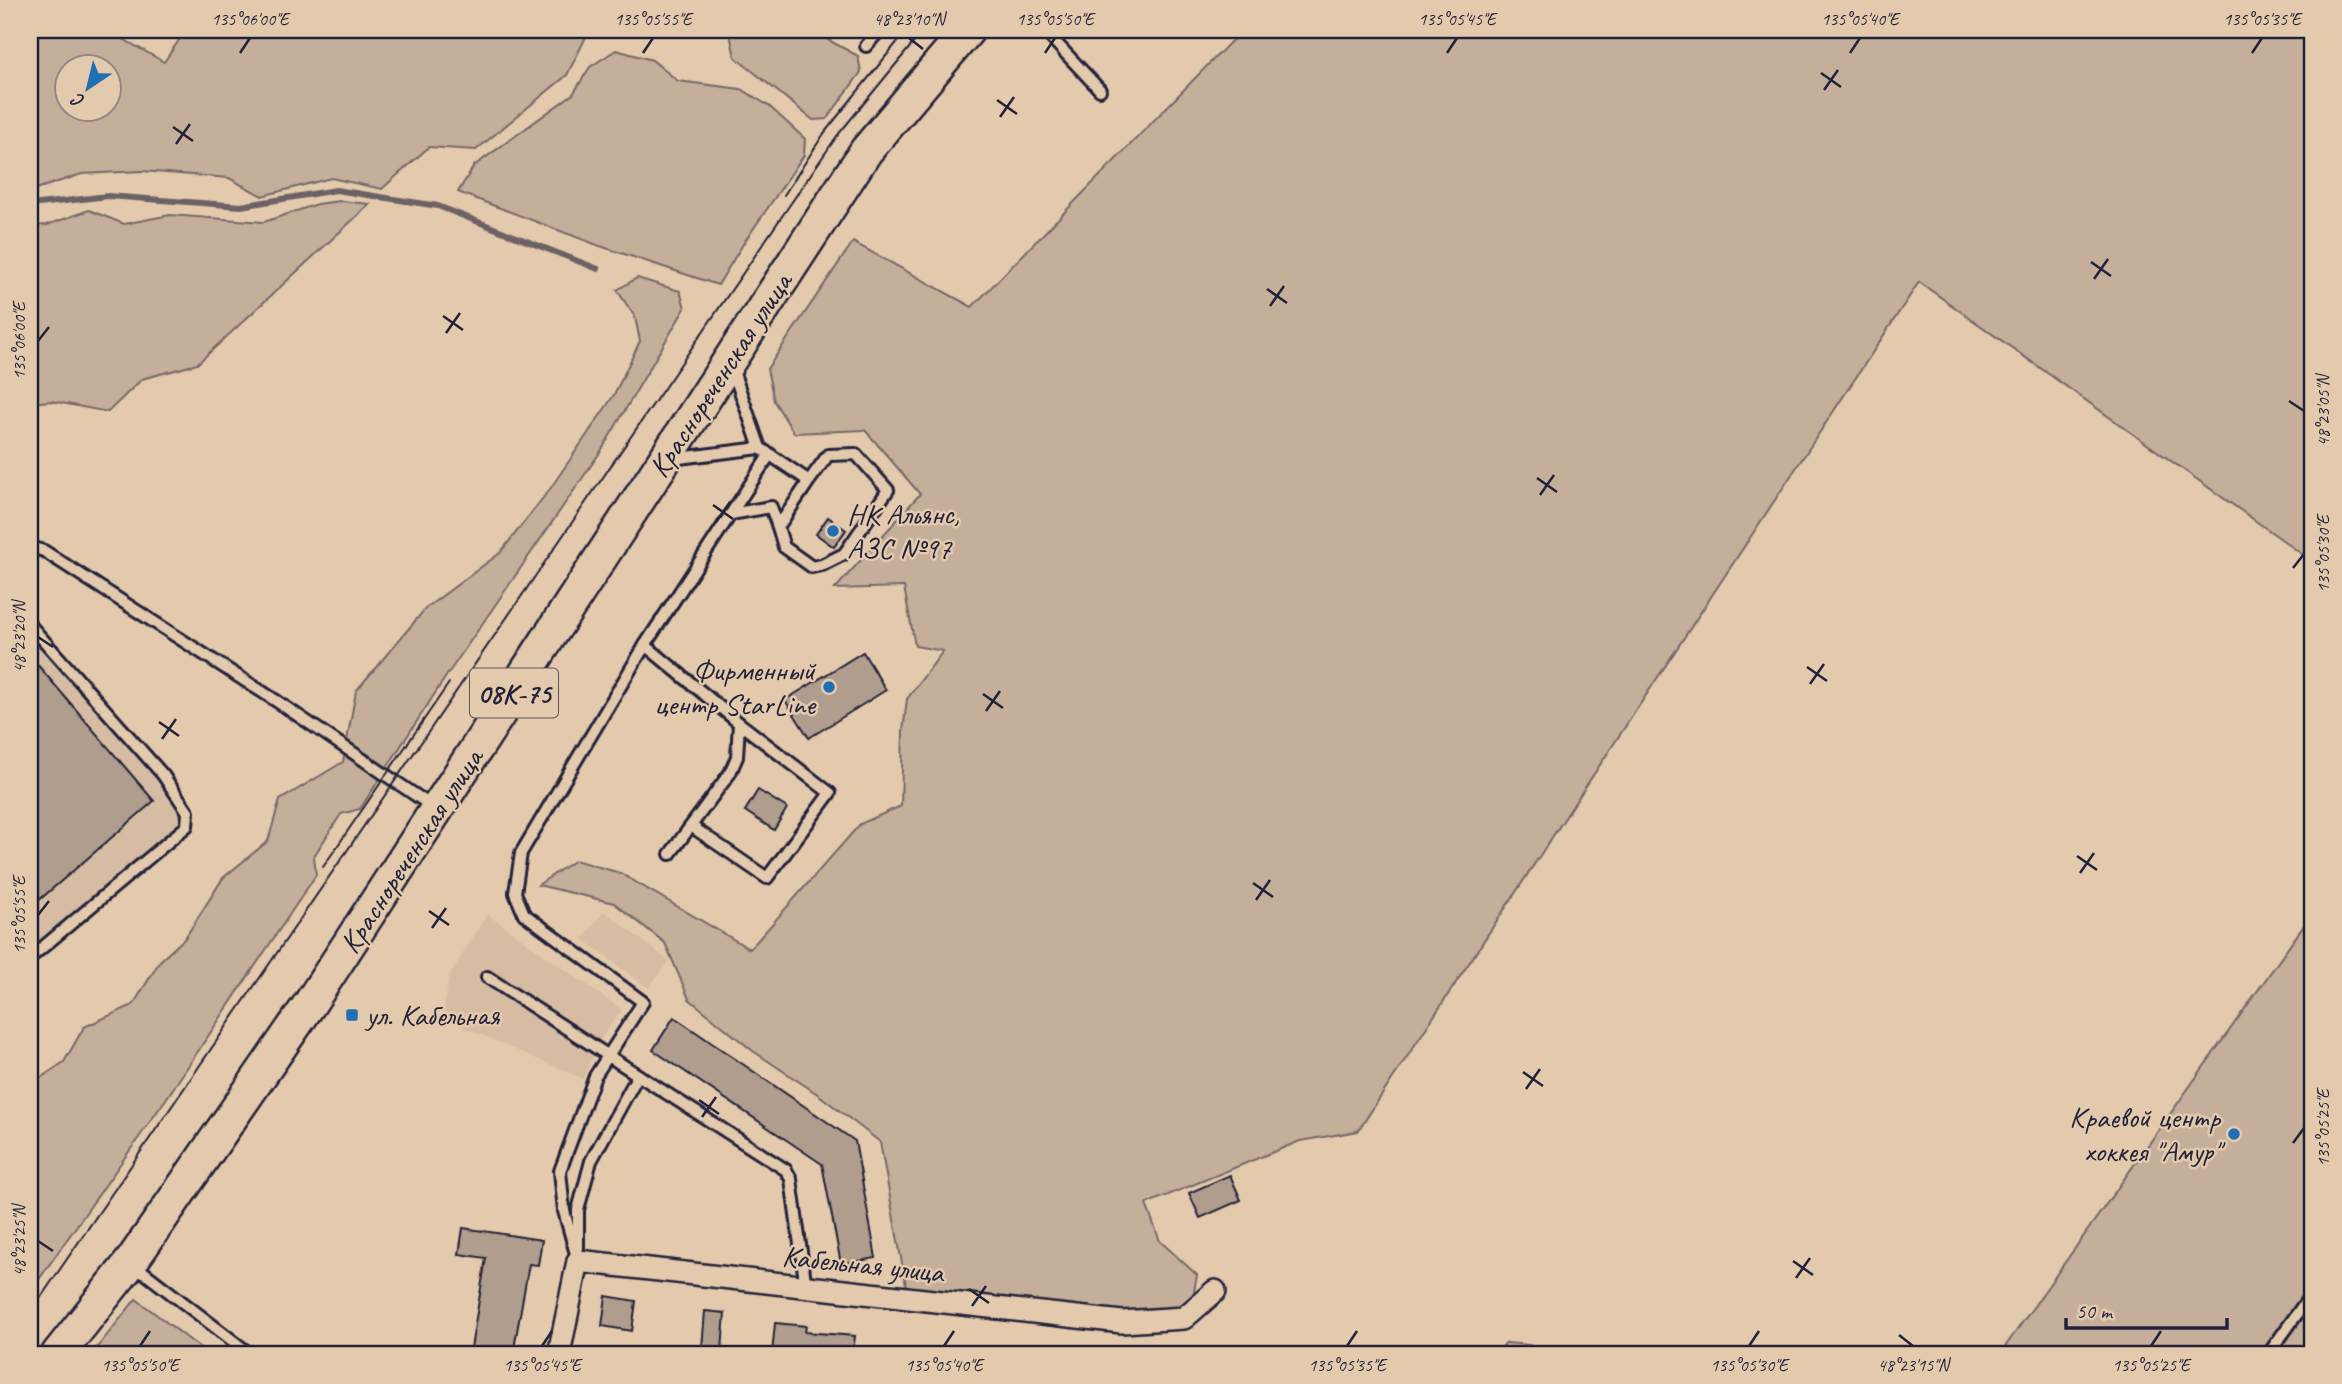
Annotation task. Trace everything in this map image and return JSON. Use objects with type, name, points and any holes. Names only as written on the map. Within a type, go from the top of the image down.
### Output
[{"type":"main road","name":"Краснореченская улица","points":[[58,1354],[131,1262],[227,1125],[439,810],[866,151],[968,30]]},
{"type":"street","name":"Кабельная улица","points":[[578,1261],[1122,1322],[1184,1318],[1215,1291]]},
{"type":"street","points":[[559,1354],[578,1261]]},
{"type":"lane","points":[[866,46],[880,30]]},
{"type":"lane","points":[[1044,30],[1100,90]]},
{"type":"lane","points":[[729,359],[760,448]]},
{"type":"lane","points":[[665,460],[760,448],[809,481]]},
{"type":"lane","points":[[578,1261],[564,1211],[560,1171],[595,1076],[643,1002],[524,914],[515,893],[521,853],[645,645],[770,454]]},
{"type":"lane","points":[[731,514],[771,507],[784,547],[812,567],[844,554],[888,490],[856,454],[828,455],[778,527]]},
{"type":"lane","points":[[30,547],[44,551],[439,810]]},
{"type":"lane","points":[[30,625],[163,775],[188,812],[187,826],[30,958]]},
{"type":"lane","points":[[645,645],[739,723],[830,793],[767,878],[691,826]]},
{"type":"lane","points":[[670,854],[730,773],[737,757],[739,723]]},
{"type":"lane","points":[[487,977],[786,1170],[791,1180],[806,1288]]},
{"type":"lane","points":[[578,1261],[578,1210],[591,1161],[638,1075]]},
{"type":"lane","points":[[131,1262],[250,1354]]},
{"type":"lane","points":[[2272,1354],[2272,1349],[2312,1293]]},
{"type":"shaded area","points":[[30,30],[107,30],[164,62],[186,30],[583,30],[586,37],[567,75],[476,150],[429,147],[382,189],[331,178],[262,196],[229,178],[142,171],[82,174],[30,191]]},
{"type":"shaded area","points":[[729,30],[810,30],[858,56],[861,72],[827,119],[813,120],[735,57]]},
{"type":"shaded area","points":[[1242,30],[2312,30],[2312,561],[1919,282],[1358,1131],[1300,1141],[1146,1204],[1160,1241],[1197,1275],[1193,1297],[1177,1310],[1118,1314],[907,1291],[880,1142],[819,1095],[753,1051],[689,999],[665,943],[614,903],[538,885],[575,860],[620,873],[750,949],[860,824],[901,806],[903,731],[907,699],[943,651],[915,646],[904,587],[835,589],[920,494],[865,430],[794,433],[774,401],[767,369],[853,242],[972,307]]},
{"type":"shaded area","points":[[616,50],[652,60],[678,81],[741,89],[769,106],[805,139],[804,155],[718,285],[600,246],[458,192],[474,166],[573,94],[590,67]]},
{"type":"shaded area","points":[[340,201],[370,204],[197,364],[142,379],[108,412],[51,401],[30,403],[30,226],[47,225],[89,210],[124,224],[170,215],[264,222],[317,204]]},
{"type":"shaded area","points":[[637,278],[680,291],[685,308],[601,451],[445,678],[360,809],[341,814],[314,856],[316,875],[166,1099],[30,1292],[30,1085],[64,1062],[84,1027],[133,1005],[160,961],[185,938],[223,878],[268,841],[280,800],[343,762],[356,691],[426,608],[500,553],[550,489],[614,395],[640,341],[635,317],[617,290]]},
{"type":"shaded area","points":[[30,618],[198,823],[30,965]]},
{"type":"shaded area","points":[[604,911],[669,961],[648,988],[583,939]]},
{"type":"shaded area","points":[[487,914],[622,1010],[599,1041],[583,1079],[443,1018],[449,976]]},
{"type":"shaded area","name":"Краевой центр хоккея \"Амур\"","points":[[2312,914],[2312,1354],[2000,1354]]},
{"type":"shaded area","points":[[136,1299],[208,1354],[92,1354]]},
{"type":"shaded area","points":[[1507,1343],[1529,1345],[1546,1354],[1493,1354]]},
{"type":"building","points":[[828,517],[846,530],[834,547],[816,534]]},
{"type":"building","points":[[863,652],[886,690],[809,738],[785,700]]},
{"type":"building","points":[[30,656],[154,801],[30,908]]},
{"type":"building","points":[[758,790],[787,808],[774,830],[745,811]]},
{"type":"building","points":[[674,1017],[855,1141],[876,1258],[841,1264],[822,1164],[653,1050]]},
{"type":"building","points":[[1230,1175],[1241,1200],[1200,1218],[1189,1193]]},
{"type":"building","points":[[463,1228],[542,1240],[538,1265],[529,1264],[513,1354],[470,1354],[486,1258],[459,1254]]},
{"type":"building","points":[[606,1296],[636,1301],[632,1331],[602,1326]]},
{"type":"building","points":[[705,1311],[725,1313],[722,1350],[702,1348]]},
{"type":"building","points":[[775,1323],[806,1326],[805,1332],[855,1336],[853,1354],[772,1354]]},
{"type":"waterway","points":[[30,205],[108,196],[241,206],[336,190],[438,206],[598,269]]},
{"type":"tram line","points":[[784,195],[825,132],[907,30]]},
{"type":"tram line","points":[[30,1313],[837,136],[924,30]]},
{"type":"tram line","points":[[323,867],[449,683]]},
{"type":"place","name":"НК Альянс, АЗС №97","points":[[833,531]]},
{"type":"place","name":"Фирменный центр StarLine","points":[[829,687]]},
{"type":"place","name":"ул. Кабельная","points":[[352,1015]]},
{"type":"place","name":"Краевой центр хоккея \"Амур\"","points":[[2234,1134]]}]
